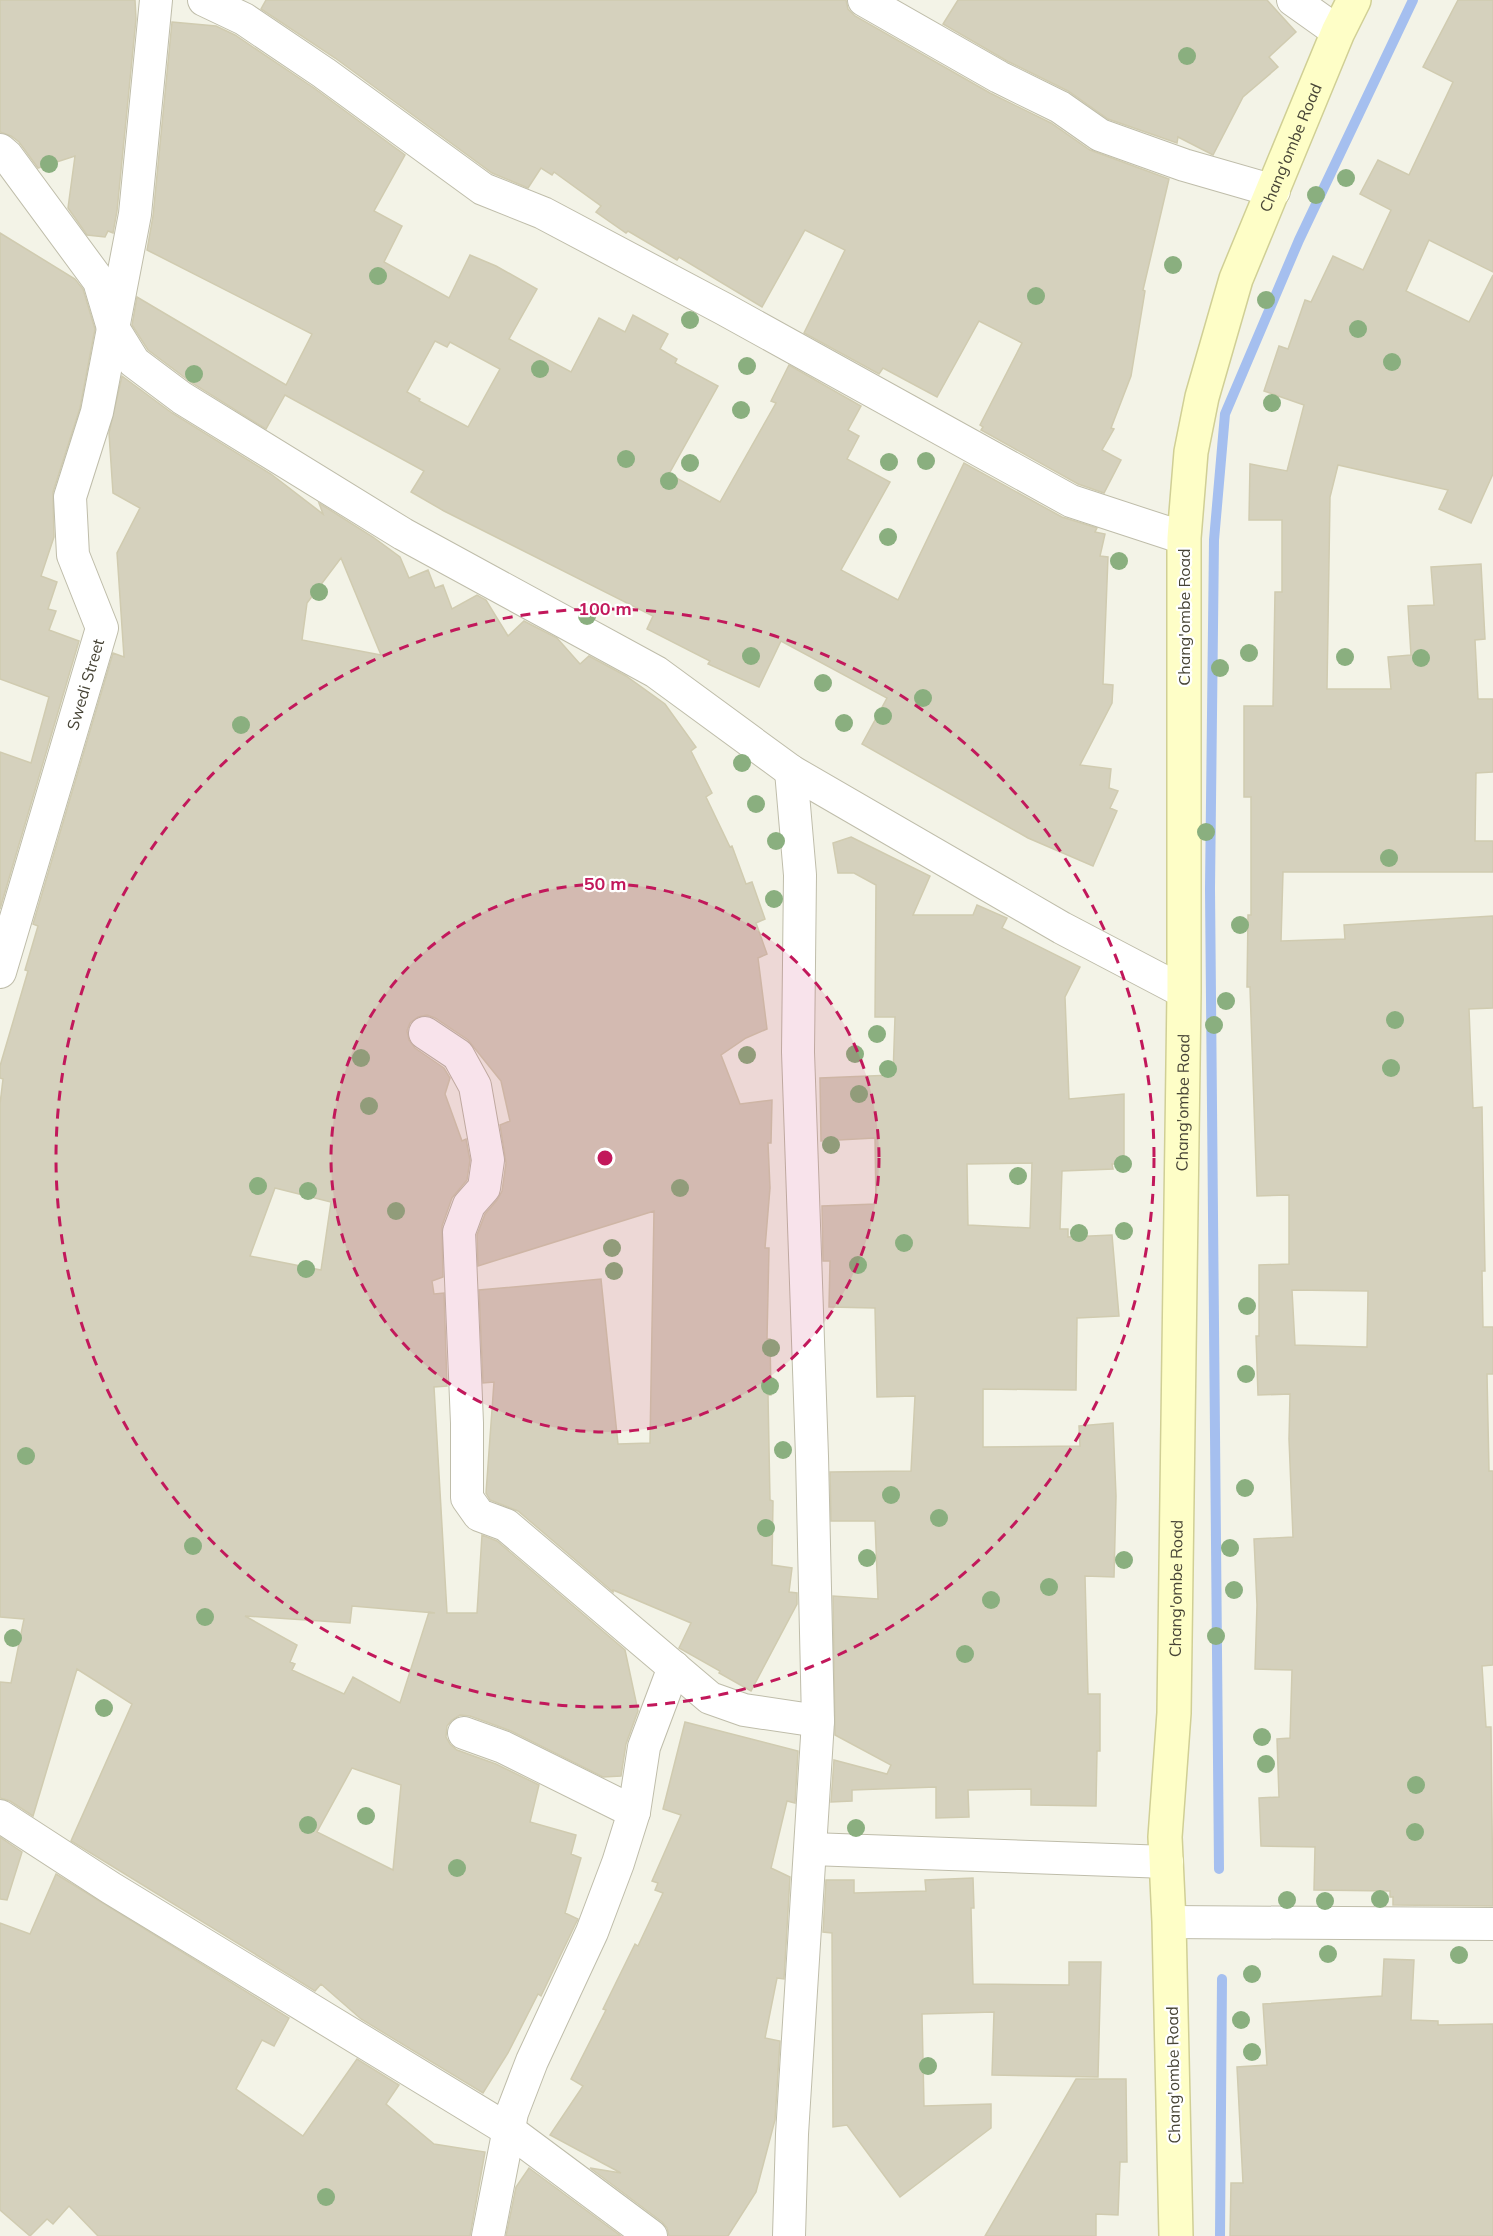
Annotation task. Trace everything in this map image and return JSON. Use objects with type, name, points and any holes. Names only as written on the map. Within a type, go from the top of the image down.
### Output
[{"type":"street","name":"Swedi Street","points":[[0,972],[102,627],[73,555],[70,497],[97,412],[135,214],[156,0]]},
{"type":"street","points":[[204,0],[244,19],[316,67],[483,189],[543,213],[734,315],[1071,501],[1184,538]]},
{"type":"street","points":[[864,0],[999,77],[1060,107],[1100,135],[1184,165],[1274,191]]},
{"type":"street","points":[[1293,0],[1338,32]]},
{"type":"street","name":"Chang'ombe Road","points":[[1176,2236],[1165,1837],[1174,1713],[1184,992],[1184,538],[1191,452],[1202,397],[1236,279],[1338,32],[1354,0]]},
{"type":"street","points":[[0,150],[7,156],[99,281],[113,328],[134,362],[182,398],[403,534],[656,672],[791,771],[1062,928],[1184,992]]},
{"type":"street","points":[[789,2236],[792,2134],[818,1721],[812,1456],[798,1052],[800,876],[791,771]]},
{"type":"street","points":[[425,1033],[458,1055],[475,1086],[489,1160],[484,1188],[469,1205],[459,1232],[467,1423],[467,1498],[479,1515],[506,1525],[710,1698],[744,1710],[818,1721]]},
{"type":"street","points":[[489,2236],[512,2114],[532,2061],[592,1932],[618,1863],[634,1812],[644,1747],[674,1667]]},
{"type":"street","points":[[464,1733],[503,1747],[634,1812]]},
{"type":"street","points":[[0,1816],[111,1888],[510,2131],[651,2236]]},
{"type":"street","points":[[811,1849],[1167,1862]]},
{"type":"street","points":[[1169,1922],[1493,1924]]},
{"type":"building","points":[[0,0],[135,0],[136,19],[117,211],[113,233],[108,231],[105,237],[87,235],[68,208],[75,156],[38,168],[19,142],[0,132]]},
{"type":"building","points":[[266,0],[846,0],[848,9],[855,16],[990,93],[1051,123],[1090,150],[1169,179],[1143,290],[1145,291],[1131,376],[1111,428],[1114,429],[1102,450],[1121,460],[1104,493],[1078,484],[981,430],[983,427],[980,425],[1022,343],[979,321],[937,397],[883,368],[879,374],[804,333],[845,250],[805,230],[762,307],[679,257],[677,260],[628,231],[626,233],[596,212],[601,206],[554,172],[552,175],[541,168],[528,188],[492,173],[335,58],[261,9]]},
{"type":"building","points":[[958,0],[1267,0],[1296,32],[1269,57],[1278,67],[1243,97],[1213,155],[1178,137],[1177,143],[1108,119],[1068,91],[1007,61],[943,24]]},
{"type":"building","points":[[1458,0],[1493,0],[1493,272],[1429,240],[1406,291],[1469,322],[1493,275],[1493,474],[1471,523],[1439,509],[1448,490],[1338,465],[1330,497],[1327,689],[1391,689],[1388,657],[1411,655],[1408,606],[1434,605],[1431,567],[1481,564],[1485,639],[1475,640],[1478,699],[1493,699],[1493,772],[1476,773],[1475,841],[1493,841],[1493,872],[1283,872],[1281,941],[1345,939],[1344,925],[1493,916],[1493,1008],[1469,1009],[1473,1108],[1482,1107],[1485,1271],[1482,1271],[1483,1327],[1493,1327],[1493,1374],[1487,1374],[1489,1471],[1493,1471],[1493,1665],[1482,1666],[1486,1727],[1491,1727],[1493,1906],[1393,1905],[1390,1891],[1314,1890],[1315,1847],[1261,1846],[1259,1798],[1279,1797],[1277,1739],[1290,1738],[1292,1670],[1255,1669],[1257,1605],[1254,1539],[1293,1537],[1289,1439],[1290,1394],[1258,1395],[1256,1336],[1259,1336],[1259,1265],[1289,1264],[1289,1195],[1257,1196],[1250,987],[1247,987],[1248,915],[1251,915],[1251,797],[1244,797],[1244,706],[1273,706],[1275,592],[1282,592],[1282,520],[1249,520],[1250,464],[1287,471],[1304,405],[1264,391],[1279,346],[1288,349],[1305,300],[1311,302],[1333,256],[1363,270],[1391,210],[1360,194],[1378,160],[1409,175],[1453,82],[1423,67]],"holes":[[[1292,1290],[1368,1291],[1367,1347],[1295,1345]]]},
{"type":"building","points":[[172,22],[216,26],[235,35],[314,88],[405,155],[374,211],[402,226],[384,262],[449,298],[470,255],[496,266],[537,289],[509,339],[571,372],[599,318],[625,332],[633,315],[668,334],[660,349],[677,359],[675,363],[718,386],[669,474],[720,502],[776,403],[771,401],[789,365],[861,406],[848,430],[859,436],[847,459],[890,482],[841,570],[898,600],[964,463],[1062,517],[1097,528],[1095,532],[1105,534],[1100,556],[1108,557],[1103,684],[1113,685],[1112,703],[1080,765],[1111,769],[1109,788],[1118,791],[1110,808],[1117,811],[1093,866],[1028,838],[862,744],[887,698],[781,641],[759,687],[708,664],[710,661],[647,629],[653,616],[444,511],[411,492],[424,471],[285,395],[266,429],[192,383],[148,350],[132,325],[137,297],[286,385],[312,334],[147,250],[153,216]],"holes":[[[435,341],[447,347],[450,342],[500,369],[468,427],[419,401],[420,399],[407,392]]]},
{"type":"building","points":[[0,233],[75,279],[83,289],[95,329],[80,408],[53,492],[54,537],[41,576],[57,582],[48,609],[56,611],[49,630],[79,641],[0,909],[0,752],[31,763],[49,697],[0,679]]},
{"type":"building","points":[[122,376],[172,413],[271,474],[323,514],[319,503],[373,537],[400,557],[409,578],[428,570],[435,588],[443,585],[452,609],[477,595],[486,600],[508,636],[524,621],[557,638],[580,664],[589,656],[626,676],[665,704],[696,747],[691,751],[712,793],[706,797],[730,847],[732,846],[746,884],[752,882],[765,919],[756,923],[767,954],[758,958],[767,1029],[746,1038],[721,1055],[740,1104],[772,1100],[771,1143],[768,1143],[770,1188],[765,1248],[769,1248],[767,1339],[770,1339],[771,1395],[768,1395],[770,1500],[773,1501],[772,1565],[792,1568],[789,1592],[797,1593],[797,1604],[751,1691],[679,1648],[691,1623],[613,1590],[613,1592],[518,1511],[490,1500],[486,1493],[494,1382],[483,1383],[479,1290],[601,1279],[618,1444],[650,1443],[654,1211],[478,1266],[477,1235],[485,1214],[502,1191],[506,1163],[500,1125],[510,1121],[501,1081],[468,1040],[435,1018],[427,1015],[418,1017],[410,1023],[407,1031],[409,1040],[415,1048],[444,1068],[450,1078],[445,1094],[462,1141],[466,1139],[470,1160],[467,1180],[452,1198],[442,1226],[443,1277],[432,1281],[434,1294],[444,1293],[447,1386],[434,1387],[447,1613],[477,1613],[482,1535],[497,1541],[625,1650],[638,1711],[626,1744],[621,1776],[603,1777],[511,1731],[470,1716],[460,1715],[447,1726],[446,1737],[457,1750],[496,1764],[539,1785],[530,1822],[576,1835],[571,1854],[581,1858],[565,1913],[578,1919],[541,1996],[538,1994],[508,2053],[483,2093],[361,2019],[321,1984],[315,1991],[71,1841],[132,1704],[77,1669],[33,1816],[10,1801],[0,1798],[0,1682],[11,1683],[24,1619],[0,1617],[0,1104],[3,1079],[0,1078],[0,1066],[28,971],[25,970],[38,926],[33,924],[113,653],[124,657],[117,553],[140,508],[113,493],[109,433]],"holes":[[[341,558],[381,655],[302,640],[307,603]],[[275,1188],[331,1202],[321,1270],[250,1256]],[[352,1606],[429,1612],[400,1703],[353,1677],[344,1694],[292,1670],[295,1664],[290,1662],[297,1645],[245,1616],[350,1623]],[[352,1768],[401,1785],[393,1870],[317,1832]]]},
{"type":"building","points":[[851,837],[930,876],[913,915],[973,915],[977,905],[1007,918],[1002,928],[1080,967],[1065,997],[1069,1099],[1124,1094],[1124,1164],[1112,1164],[1113,1169],[1062,1171],[1060,1229],[1068,1229],[1068,1237],[1112,1235],[1119,1316],[1077,1318],[1076,1390],[983,1389],[983,1447],[1080,1446],[1079,1426],[1113,1423],[1116,1496],[1114,1577],[1085,1576],[1088,1694],[1100,1694],[1100,1751],[1097,1751],[1096,1806],[1031,1805],[1031,1789],[968,1790],[969,1817],[936,1818],[936,1787],[852,1790],[852,1801],[831,1802],[834,1760],[887,1774],[891,1765],[835,1735],[833,1596],[878,1599],[875,1521],[831,1521],[830,1472],[911,1471],[915,1396],[877,1397],[875,1308],[829,1307],[830,1261],[823,1261],[822,1206],[876,1204],[875,1138],[821,1141],[820,1078],[893,1075],[895,1017],[875,1017],[876,885],[854,873],[838,873],[833,843]],"holes":[[[1032,1163],[1030,1228],[968,1225],[967,1164]]]},
{"type":"building","points":[[685,1722],[798,1751],[795,1803],[787,1801],[771,1868],[790,1877],[784,1979],[777,1978],[765,2038],[780,2041],[775,2120],[756,2192],[728,2236],[669,2236],[662,2222],[590,2168],[621,2173],[550,2135],[583,2086],[571,2079],[606,2010],[603,2009],[635,1944],[638,1946],[663,1893],[655,1890],[658,1883],[652,1881],[681,1815],[663,1809]]},
{"type":"building","points":[[0,1837],[22,1852],[7,1900],[0,1899]]},
{"type":"building","points":[[56,1874],[289,2018],[274,2046],[262,2040],[236,2089],[303,2136],[357,2059],[399,2085],[386,2104],[434,2144],[485,2152],[470,2236],[98,2236],[69,2206],[53,2224],[47,2219],[30,2236],[0,2210],[0,1923],[30,1934]]},
{"type":"building","points":[[973,1878],[974,1908],[971,1908],[973,1984],[1069,1985],[1069,1962],[1101,1962],[1098,2077],[992,2075],[994,2012],[922,2014],[924,2106],[991,2104],[991,2128],[900,2197],[847,2125],[833,2127],[832,1933],[823,1932],[826,1880],[854,1880],[854,1893],[926,1891],[925,1880]]},
{"type":"building","points":[[1384,1959],[1414,1960],[1411,2020],[1438,2021],[1438,2025],[1493,2024],[1493,2236],[1230,2236],[1231,2183],[1243,2183],[1237,2067],[1267,2065],[1263,2004],[1382,1996]]},
{"type":"building","points":[[1076,2079],[1126,2079],[1127,2162],[1120,2162],[1118,2215],[1096,2214],[1096,2236],[985,2236]]},
{"type":"building","points":[[529,2168],[621,2236],[506,2236],[516,2187]]},
{"type":"waterway","points":[[1219,1869],[1210,889],[1214,540],[1225,414],[1299,240],[1413,0]]},
{"type":"waterway","points":[[1220,2236],[1222,1979]]}]
